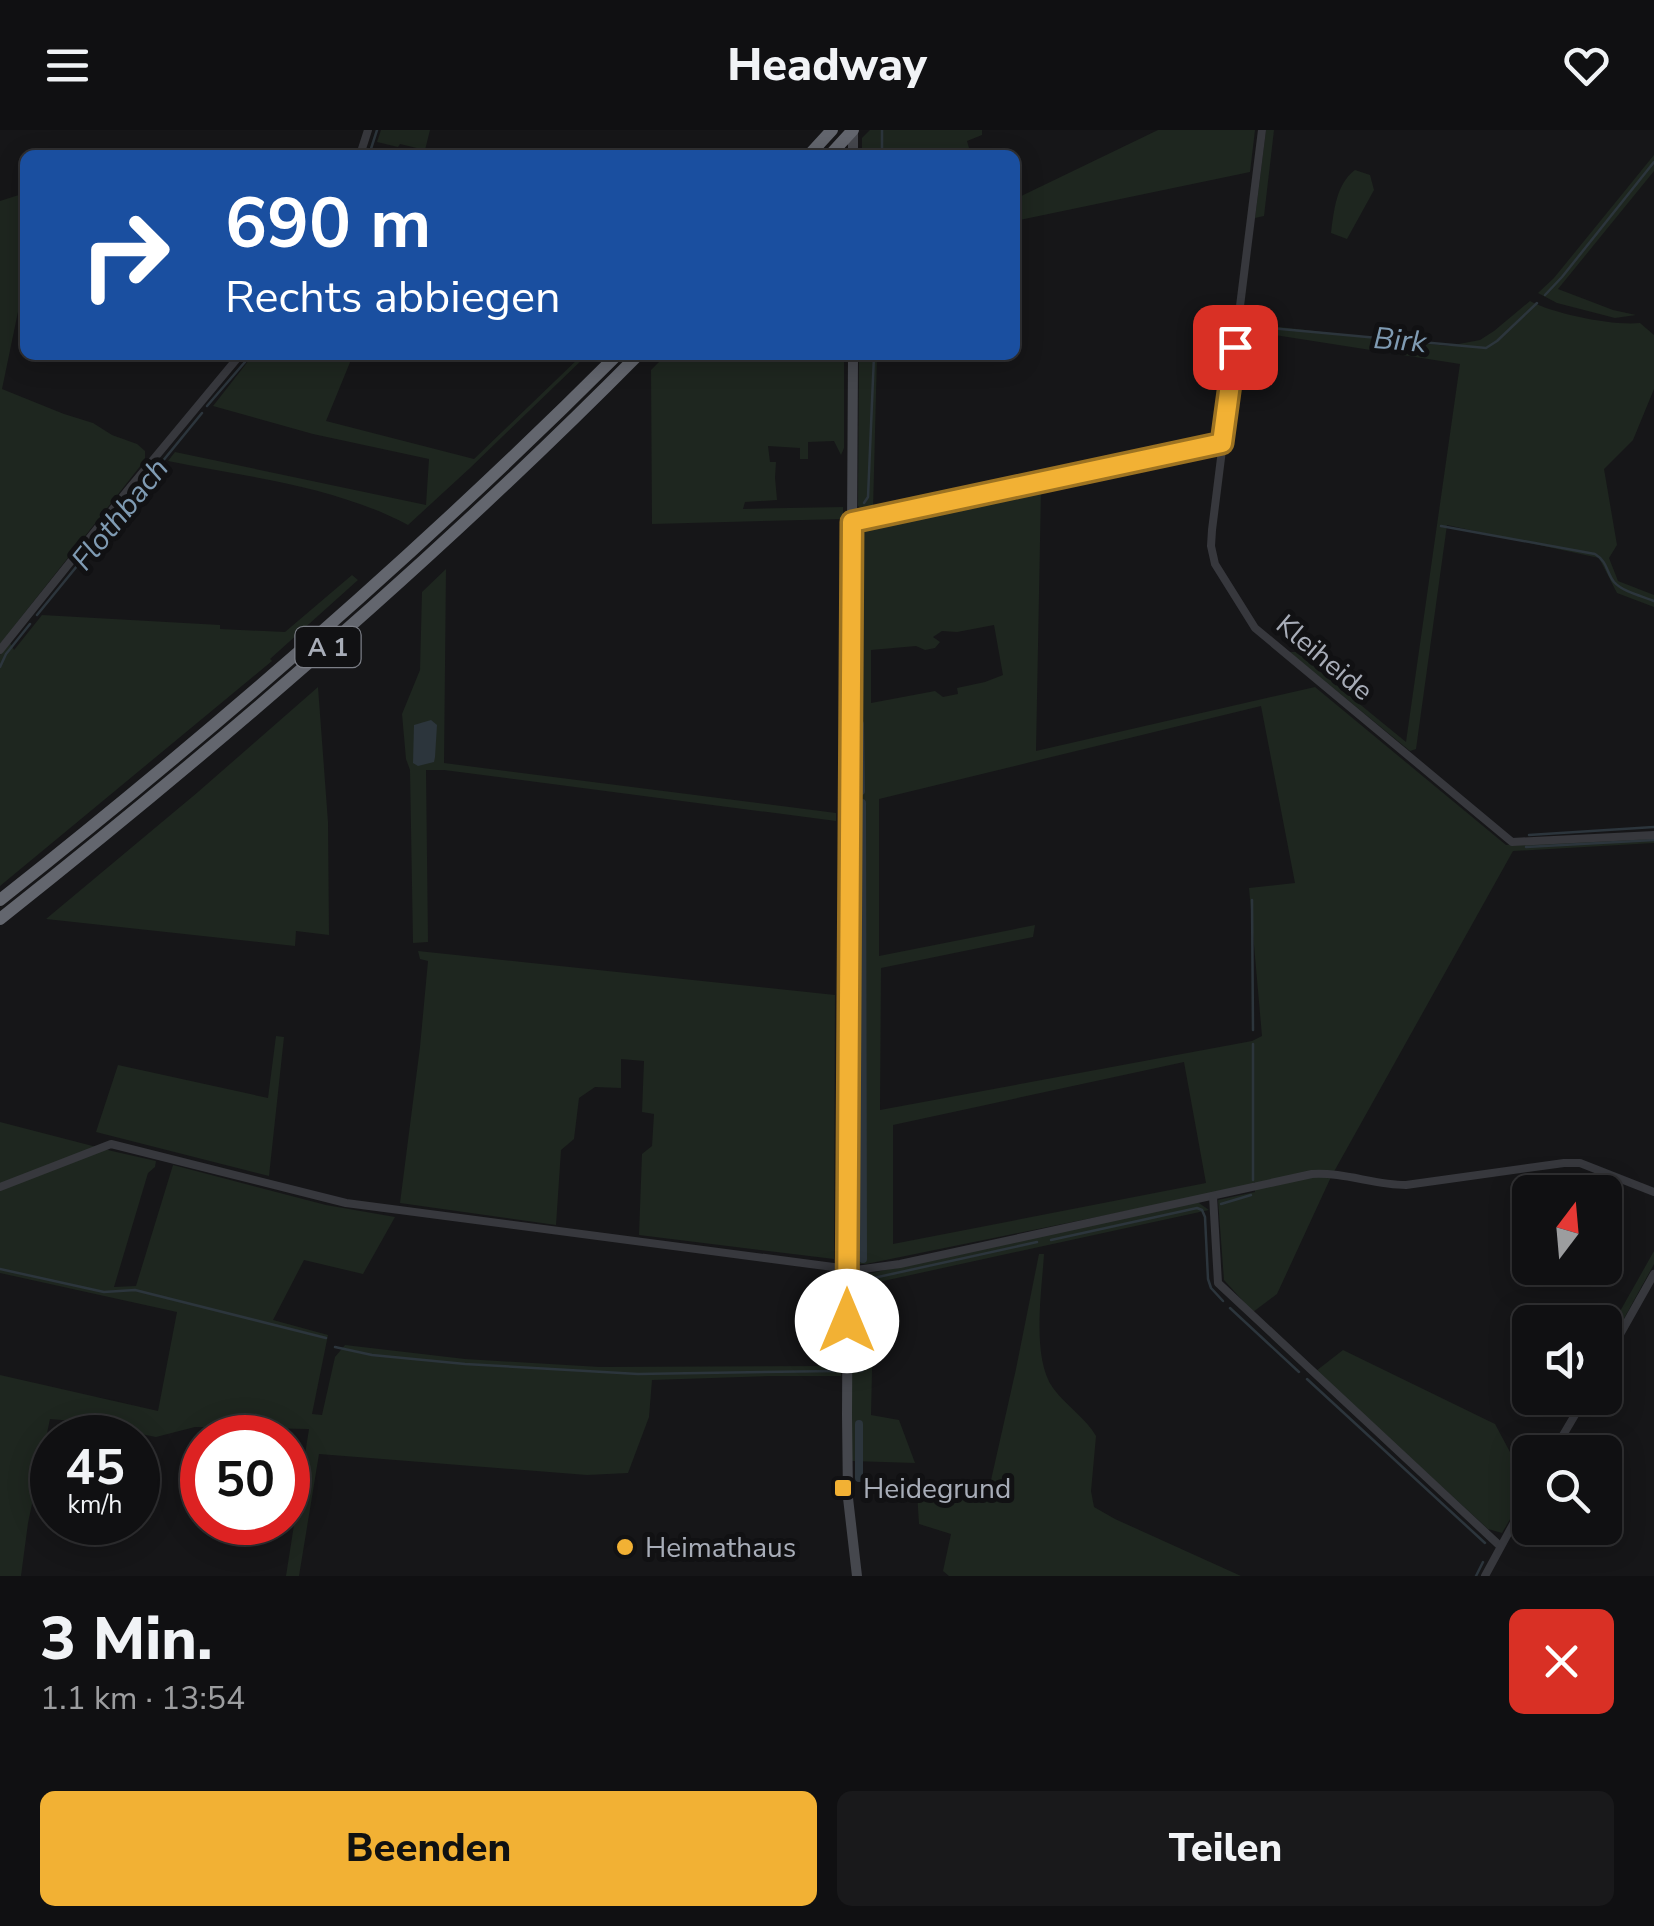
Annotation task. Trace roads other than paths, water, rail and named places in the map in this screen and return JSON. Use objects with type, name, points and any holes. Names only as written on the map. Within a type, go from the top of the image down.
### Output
[{"type":"highway","points":[[814,150],[832,130]]},
{"type":"highway","points":[[835,150],[853,130]]},
{"type":"highway","name":"A 1","points":[[0,900],[298,653],[450,515],[611,360]]},
{"type":"highway","name":"A 1","points":[[0,919],[325,649],[633,360]]},
{"type":"main road","points":[[853,360],[847,1270],[848,1498],[858,1576]]},
{"type":"street","name":"Kleiheide","points":[[1262,130],[1212,530],[1212,552],[1219,572],[1255,628],[1512,842],[1654,834]]},
{"type":"street","points":[[0,650],[236,360]]},
{"type":"street","points":[[852,522],[1222,443]]},
{"type":"street","points":[[0,1187],[111,1144],[346,1203],[847,1270],[900,1264],[1312,1174],[1333,1173],[1406,1185],[1580,1163],[1654,1192]]},
{"type":"street","points":[[1213,1196],[1218,1283],[1500,1546]]},
{"type":"street","points":[[1622,1331],[1654,1274]]},
{"type":"street","points":[[1486,1576],[1512,1525]]},
{"type":"waterway","name":"Flothbach","points":[[371,150],[377,130]]},
{"type":"waterway","points":[[882,130],[882,150]]},
{"type":"waterway","name":"Birk","points":[[1545,295],[1654,162]]},
{"type":"waterway","name":"Birk","points":[[1247,326],[1486,348],[1537,303]]},
{"type":"waterway","name":"Flothbach","points":[[207,406],[247,360]]},
{"type":"waterway","points":[[864,503],[868,497],[874,360]]},
{"type":"waterway","name":"Flothbach","points":[[37,615],[202,413]]},
{"type":"waterway","points":[[1441,526],[1595,554],[1618,585],[1654,601]]},
{"type":"waterway","name":"Flothbach","points":[[0,667],[30,624]]},
{"type":"waterway","points":[[860,724],[861,791]]},
{"type":"waterway","points":[[862,803],[863,1259]]},
{"type":"waterway","points":[[1529,835],[1654,827]]},
{"type":"waterway","points":[[1526,847],[1654,840]]},
{"type":"waterway","points":[[1252,900],[1253,1030]]},
{"type":"waterway","points":[[1253,1044],[1253,1180]]},
{"type":"waterway","points":[[1221,1204],[1251,1195]]},
{"type":"waterway","points":[[1051,1240],[1197,1208],[1205,1217],[1208,1279],[1223,1301]]},
{"type":"waterway","points":[[856,1371],[865,1367],[869,1279],[1037,1242]]},
{"type":"waterway","points":[[0,1269],[104,1292],[135,1290],[326,1338]]},
{"type":"waterway","points":[[1230,1308],[1299,1372]]},
{"type":"waterway","points":[[335,1347],[372,1355],[465,1364],[638,1374],[836,1371]]},
{"type":"waterway","points":[[1307,1379],[1485,1543]]},
{"type":"waterway","points":[[859,1424],[859,1478]]},
{"type":"waterway","points":[[1476,1576],[1483,1562]]},
{"type":"place","name":"Heidegrund","points":[[843,1488]]},
{"type":"place","name":"Heimathaus","points":[[625,1547]]}]
